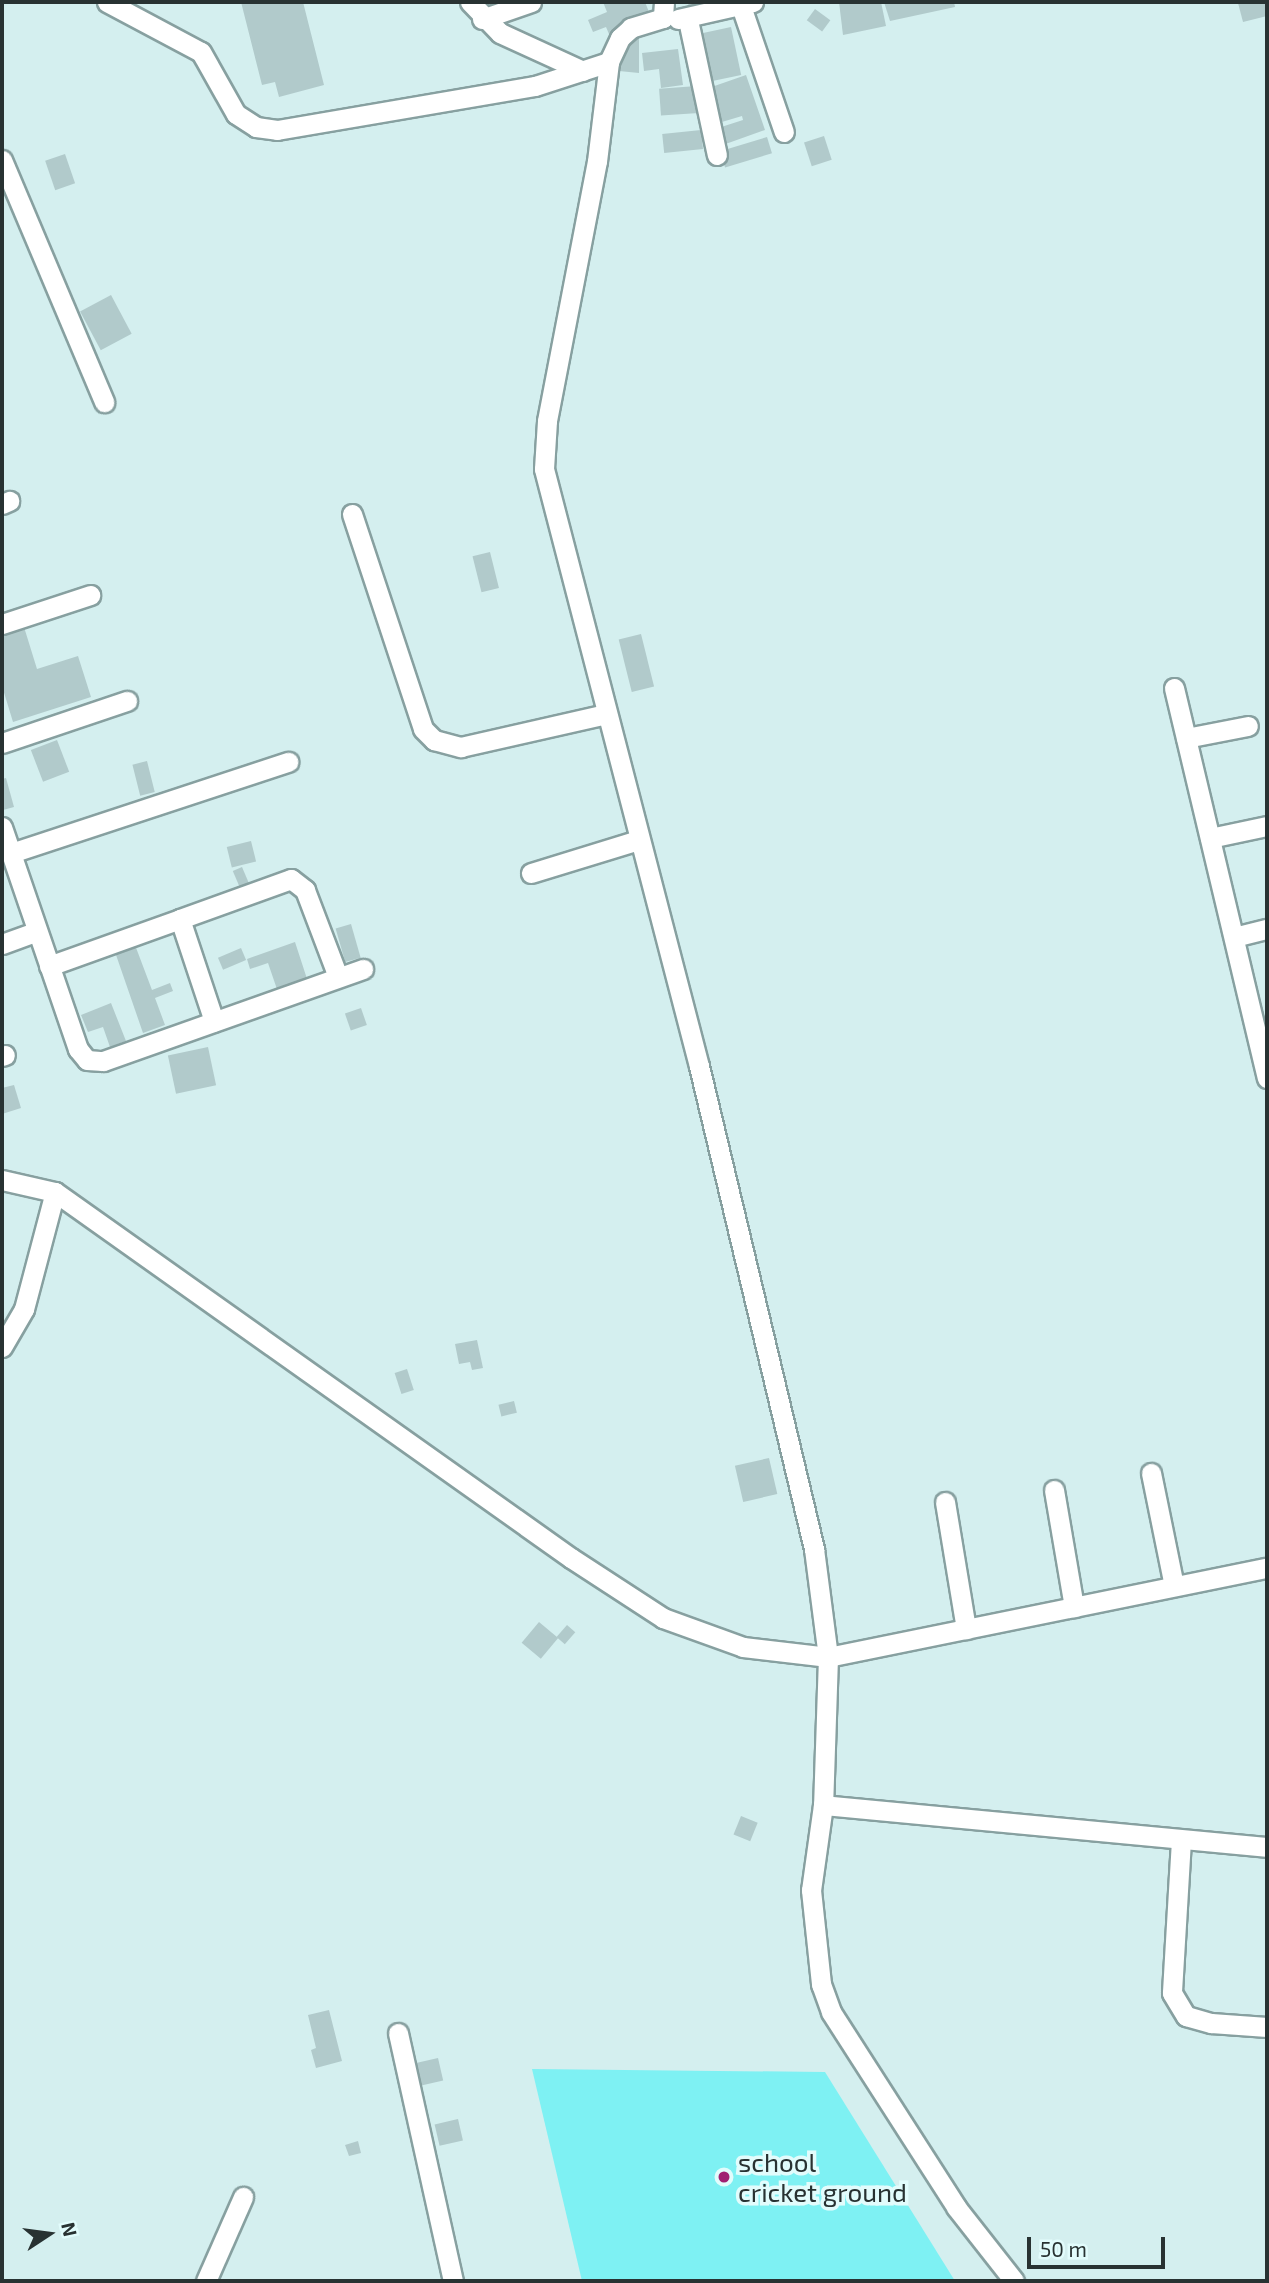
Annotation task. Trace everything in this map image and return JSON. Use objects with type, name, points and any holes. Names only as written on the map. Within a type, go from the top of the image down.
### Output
[{"type":"street","points":[[107,2],[201,52],[236,114],[256,127],[277,130],[444,105],[535,86],[610,62]]},
{"type":"street","points":[[470,2],[482,19],[500,33],[583,71]]},
{"type":"street","points":[[482,19],[531,2]]},
{"type":"street","points":[[784,132],[747,4],[688,20],[664,10],[631,28],[620,38],[610,62],[597,161],[547,421],[544,469],[638,840],[699,1066],[814,1549],[828,1657],[823,1805],[811,1890],[812,1925],[821,1984],[831,2012],[956,2207],[1014,2281]]},
{"type":"street","points":[[688,20],[717,155]]},
{"type":"street","points":[[2,160],[104,402]]},
{"type":"street","points":[[352,514],[423,729],[434,740],[461,747],[606,713]]},
{"type":"street","points":[[2,624],[90,595]]},
{"type":"street","points":[[1174,688],[1234,937],[1262,1033],[1267,1078]]},
{"type":"street","points":[[2,743],[127,701]]},
{"type":"street","points":[[1186,738],[1248,726]]},
{"type":"street","points":[[11,853],[288,762]]},
{"type":"street","points":[[1210,838],[1267,826]]},
{"type":"street","points":[[2,827],[78,1049],[87,1060],[103,1061],[363,969]]},
{"type":"street","points":[[531,873],[638,840]]},
{"type":"street","points":[[49,966],[291,879],[305,890],[338,977]]},
{"type":"street","points":[[180,919],[214,1021]]},
{"type":"street","points":[[1234,937],[1267,929]]},
{"type":"street","points":[[2,944],[37,932]]},
{"type":"street","points":[[2,1180],[55,1192],[571,1559],[663,1618],[743,1647],[828,1657],[1267,1568]]},
{"type":"street","points":[[2,1346],[24,1309],[55,1192]]},
{"type":"street","points":[[1151,1473],[1174,1586]]},
{"type":"street","points":[[1054,1490],[1074,1607]]},
{"type":"street","points":[[945,1502],[966,1629]]},
{"type":"street","points":[[823,1805],[1267,1847]]},
{"type":"street","points":[[1181,1840],[1172,1993],[1186,2016],[1211,2023],[1267,2027]]},
{"type":"street","points":[[398,2033],[453,2281]]},
{"type":"street","points":[[206,2281],[243,2197]]},
{"type":"shaded area","name":"school cricket ground","points":[[532,2069],[825,2072],[955,2281],[582,2281]]},
{"type":"building","points":[[241,2],[303,2],[324,85],[279,97],[275,82],[262,85]]},
{"type":"building","points":[[603,2],[645,2],[651,17],[609,34],[606,27],[593,32],[588,20],[607,12]]},
{"type":"building","points":[[687,2],[719,2],[691,10]]},
{"type":"building","points":[[839,2],[881,2],[886,26],[843,35]]},
{"type":"building","points":[[884,2],[954,2],[955,7],[890,21]]},
{"type":"building","points":[[1267,2],[1267,16],[1243,22],[1238,3]]},
{"type":"building","points":[[815,9],[830,20],[822,31],[807,20]]},
{"type":"building","points":[[731,27],[741,75],[704,83],[694,35]]},
{"type":"building","points":[[639,35],[639,73],[619,71],[626,36]]},
{"type":"building","points":[[678,49],[683,85],[661,88],[659,69],[644,71],[642,53]]},
{"type":"building","points":[[746,75],[765,130],[720,146],[715,129],[743,120],[742,116],[715,124],[703,90]]},
{"type":"building","points":[[697,86],[699,113],[661,116],[659,89]]},
{"type":"building","points":[[701,130],[703,149],[664,153],[662,134]]},
{"type":"building","points":[[824,136],[832,160],[812,166],[804,142]]},
{"type":"building","points":[[767,137],[772,153],[725,168],[720,151]]},
{"type":"building","points":[[65,154],[75,183],[55,190],[45,161]]},
{"type":"building","points":[[111,295],[132,334],[101,350],[80,311]]},
{"type":"building","points":[[490,552],[499,588],[481,592],[473,556]]},
{"type":"building","points":[[24,627],[37,669],[78,656],[91,697],[13,722],[2,686],[2,634]]},
{"type":"building","points":[[641,634],[654,686],[632,692],[619,640]]},
{"type":"building","points":[[57,740],[69,772],[43,782],[31,750]]},
{"type":"building","points":[[147,761],[155,792],[140,796],[132,765]]},
{"type":"building","points":[[6,778],[14,807],[3,810],[2,779]]},
{"type":"building","points":[[251,841],[256,861],[232,867],[227,847]]},
{"type":"building","points":[[242,867],[250,886],[241,890],[233,871]]},
{"type":"building","points":[[351,924],[361,958],[345,962],[336,928]]},
{"type":"building","points":[[295,942],[309,985],[279,995],[268,963],[250,969],[247,959]]},
{"type":"building","points":[[135,945],[152,990],[170,983],[173,991],[155,998],[165,1025],[143,1033],[115,952]]},
{"type":"building","points":[[241,948],[246,960],[223,970],[218,958]]},
{"type":"building","points":[[111,1003],[126,1041],[110,1047],[103,1027],[88,1032],[81,1015]]},
{"type":"building","points":[[361,1008],[367,1025],[351,1031],[345,1014]]},
{"type":"building","points":[[208,1047],[216,1085],[176,1094],[168,1056]]},
{"type":"building","points":[[14,1085],[21,1108],[2,1114],[2,1088]]},
{"type":"building","points":[[477,1340],[483,1368],[472,1370],[470,1362],[459,1364],[455,1344]]},
{"type":"building","points":[[407,1369],[414,1390],[401,1394],[395,1373]]},
{"type":"building","points":[[514,1401],[517,1413],[501,1417],[498,1405]]},
{"type":"building","points":[[769,1458],[777,1494],[743,1502],[735,1466]]},
{"type":"building","points":[[539,1622],[558,1638],[541,1659],[522,1643]]},
{"type":"building","points":[[567,1625],[575,1632],[565,1644],[557,1637]]},
{"type":"building","points":[[741,1816],[758,1823],[750,1841],[734,1835]]},
{"type":"building","points":[[329,2010],[342,2061],[316,2068],[311,2050],[316,2048],[308,2015]]},
{"type":"building","points":[[438,2058],[443,2080],[416,2087],[411,2064]]},
{"type":"building","points":[[458,2119],[463,2140],[440,2146],[435,2124]]},
{"type":"building","points":[[358,2141],[361,2153],[349,2156],[345,2145]]},
{"type":"place","name":"school cricket ground","points":[[724,2177]]}]
